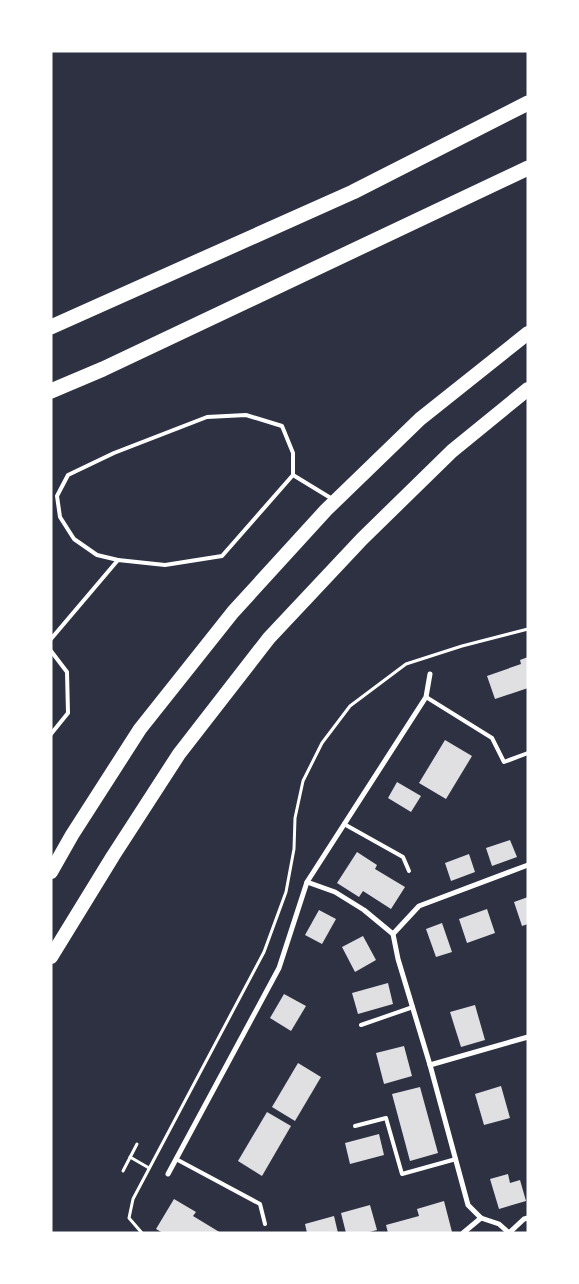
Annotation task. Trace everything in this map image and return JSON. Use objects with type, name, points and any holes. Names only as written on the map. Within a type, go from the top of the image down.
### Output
[{"type":"highway","points":[[51,327],[353,192],[528,103]]},
{"type":"highway","points":[[51,391],[104,369],[528,168]]},
{"type":"highway","points":[[51,872],[72,835],[140,729],[233,612],[336,501],[420,419],[528,332]]},
{"type":"highway","points":[[51,957],[179,754],[268,638],[362,539],[452,451],[528,389]]},
{"type":"street","points":[[168,1174],[279,968],[307,882],[426,697],[430,674]]},
{"type":"street","points":[[393,934],[419,906],[528,865]]},
{"type":"street","points":[[307,882],[335,892],[364,910],[393,934],[398,959],[430,1065],[468,1205],[481,1218],[499,1224],[510,1233],[524,1219],[528,1218]]},
{"type":"street","points":[[430,1065],[528,1037]]},
{"type":"street","points":[[463,1233],[481,1218]]},
{"type":"lane","points":[[246,415],[282,426],[294,453],[293,475],[222,556],[165,565],[118,560],[97,555],[74,539],[60,517],[57,496],[68,475],[114,453],[207,417],[246,415]]},
{"type":"lane","points":[[293,475],[336,501]]},
{"type":"lane","points":[[51,639],[118,560]]},
{"type":"lane","points":[[51,651],[67,672],[68,712],[51,734]]},
{"type":"lane","points":[[426,697],[492,738],[504,762],[528,753]]},
{"type":"lane","points":[[344,824],[403,857],[408,871]]},
{"type":"lane","points":[[361,1026],[413,1007]]},
{"type":"lane","points":[[355,1126],[386,1118],[402,1174],[456,1160]]},
{"type":"lane","points":[[176,1159],[260,1204],[265,1224]]},
{"type":"path","points":[[123,1171],[137,1144]]},
{"type":"path","points":[[130,1157],[150,1168]]},
{"type":"building","points":[[528,657],[528,688],[495,699],[487,676],[521,664],[520,660]]},
{"type":"building","points":[[445,740],[472,756],[446,799],[419,783]]},
{"type":"building","points":[[397,782],[421,796],[411,812],[388,798]]},
{"type":"building","points":[[510,840],[517,857],[492,866],[486,848]]},
{"type":"building","points":[[357,852],[377,865],[375,869],[405,887],[391,909],[363,891],[359,897],[337,883]]},
{"type":"building","points":[[469,854],[475,872],[451,881],[445,863]]},
{"type":"building","points":[[528,897],[528,924],[522,926],[514,902]]},
{"type":"building","points":[[487,909],[495,933],[467,943],[459,919]]},
{"type":"building","points":[[319,910],[336,919],[322,944],[305,935]]},
{"type":"building","points":[[442,923],[452,952],[436,957],[426,929]]},
{"type":"building","points":[[363,936],[376,960],[355,972],[342,947]]},
{"type":"building","points":[[388,983],[393,1004],[358,1014],[352,993]]},
{"type":"building","points":[[284,994],[306,1006],[291,1031],[270,1018]]},
{"type":"building","points":[[475,1005],[485,1040],[461,1047],[450,1012]]},
{"type":"building","points":[[404,1046],[412,1076],[384,1084],[376,1053]]},
{"type":"building","points":[[298,1063],[321,1077],[295,1121],[272,1107]]},
{"type":"building","points":[[501,1086],[510,1118],[484,1125],[475,1094]]},
{"type":"building","points":[[420,1087],[438,1153],[410,1161],[392,1094]]},
{"type":"building","points":[[267,1112],[291,1126],[262,1176],[238,1161]]},
{"type":"building","points":[[379,1134],[384,1155],[350,1164],[345,1143]]},
{"type":"building","points":[[508,1174],[510,1183],[520,1180],[526,1201],[499,1209],[490,1179]]},
{"type":"building","points":[[174,1199],[196,1212],[193,1216],[221,1233],[163,1233],[156,1229]]},
{"type":"building","points":[[444,1201],[452,1232],[388,1233],[386,1225],[419,1216],[417,1209]]},
{"type":"building","points":[[370,1205],[377,1230],[366,1233],[346,1233],[341,1213]]},
{"type":"building","points":[[334,1216],[338,1233],[307,1233],[305,1224]]}]
